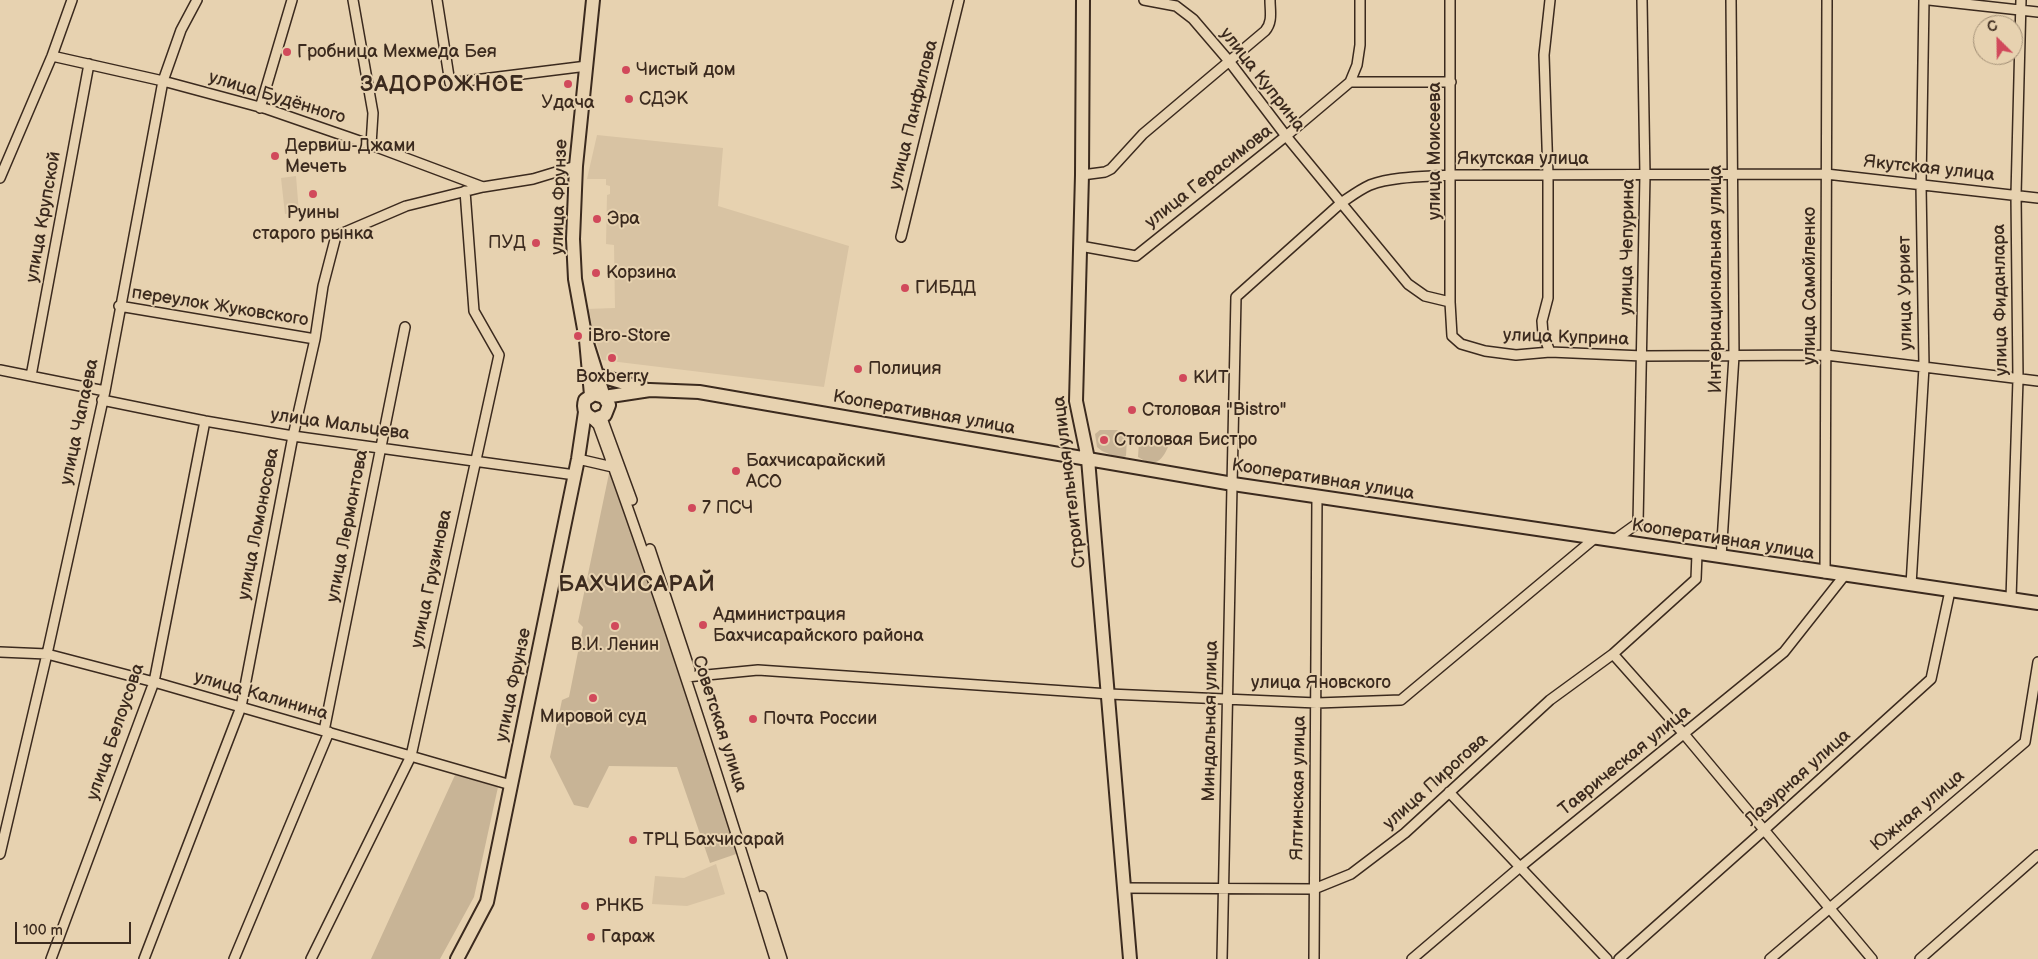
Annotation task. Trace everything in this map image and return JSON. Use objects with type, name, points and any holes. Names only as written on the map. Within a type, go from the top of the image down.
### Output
[{"type":"main road","name":"улица Фрунзе","points":[[591,395],[586,340],[575,279],[573,239],[576,166],[593,0]]},
{"type":"main road","name":"Строительная улица","points":[[1083,0],[1082,175],[1076,401],[1088,459],[1130,959]]},
{"type":"main road","points":[[586,340],[604,396],[608,401],[596,415]]},
{"type":"main road","points":[[597,375],[650,390]]},
{"type":"main road","points":[[596,415],[650,390]]},
{"type":"main road","name":"Кооперативная улица","points":[[591,395],[604,396],[650,390],[699,392],[1233,484],[1844,576],[2038,603]]},
{"type":"main road","points":[[591,395],[584,404],[596,415]]},
{"type":"main road","name":"улица Фрунзе","points":[[457,959],[487,902],[578,459],[596,415]]},
{"type":"street","points":[[0,178],[52,56],[72,0]]},
{"type":"street","name":"улица Чапаева","points":[[0,854],[47,654],[105,391],[119,306],[163,81],[181,30],[197,0]]},
{"type":"street","points":[[260,108],[292,0]]},
{"type":"street","points":[[353,0],[374,113],[371,145]]},
{"type":"street","points":[[437,0],[450,83],[587,66]]},
{"type":"street","name":"улица Панфилова","points":[[901,237],[959,0]]},
{"type":"street","name":"улица Куприна","points":[[1144,0],[1176,6],[1185,12],[1229,62],[1340,203],[1408,284],[1424,296],[1450,302],[1452,336],[1460,344],[1485,351],[1516,355],[1550,352],[1643,356],[1826,355],[2038,381]]},
{"type":"street","points":[[1082,175],[1105,172],[1111,169],[1143,134],[1269,26],[1270,0]]},
{"type":"street","points":[[1360,0],[1360,44],[1357,65],[1350,82],[1451,82]]},
{"type":"street","name":"улица Моисеева","points":[[1450,0],[1452,175],[1450,302]]},
{"type":"street","points":[[1550,0],[1544,54],[1548,175],[1548,298],[1542,321],[1543,334],[1550,352]]},
{"type":"street","name":"улица Чепурина","points":[[1613,541],[1638,523],[1643,356],[1645,175],[1642,0]]},
{"type":"street","name":"Интернациональная улица","points":[[1721,557],[1734,356],[1734,174],[1731,0]]},
{"type":"street","name":"улица Самойленко","points":[[1824,573],[1827,0]]},
{"type":"street","name":"улица Урриет","points":[[1911,585],[1924,367],[1921,184],[1924,0]]},
{"type":"street","points":[[1929,0],[2038,12]]},
{"type":"street","name":"улица Фиданлара","points":[[2011,599],[2018,379],[2016,195],[2021,0]]},
{"type":"street","name":"улица Будённого","points":[[52,56],[163,81],[260,108],[371,145],[483,187],[533,179],[576,166]]},
{"type":"street","name":"улица Крупской","points":[[31,376],[89,64]]},
{"type":"street","name":"улица Герасимова","points":[[1080,246],[1136,256],[1286,136],[1350,82]]},
{"type":"street","name":"Якутская улица","points":[[1233,484],[1236,297],[1340,203],[1372,185],[1390,180],[1452,175],[1826,174],[2038,198]]},
{"type":"street","name":"улица Ломоносова","points":[[144,959],[242,707],[293,436],[315,339],[323,286],[336,236],[406,206],[483,187]]},
{"type":"street","name":"улица Грузинова","points":[[311,959],[411,756],[474,460],[499,355],[474,311],[465,191]]},
{"type":"street","name":"переулок Жуковского","points":[[119,306],[315,339]]},
{"type":"street","name":"улица Лермонтова","points":[[234,959],[326,732],[380,447],[405,327]]},
{"type":"street","points":[[0,370],[105,391]]},
{"type":"street","name":"улица Мальцева","points":[[102,400],[205,421],[293,436],[575,475]]},
{"type":"street","name":"Советская улица","points":[[596,415],[598,426],[617,468],[716,755],[775,959]]},
{"type":"street","name":"улица Белоусова","points":[[51,959],[154,682],[205,421]]},
{"type":"street","points":[[578,459],[617,468]]},
{"type":"street","name":"Миндальная улица","points":[[1222,959],[1233,484]]},
{"type":"street","name":"Ялтинская улица","points":[[1314,959],[1317,497]]},
{"type":"street","name":"улица Яновского","points":[[690,677],[758,670],[1109,694],[1317,702],[1401,700],[1594,538]]},
{"type":"street","name":"улица Пирогова","points":[[1123,888],[1314,889],[1351,874],[1405,834],[1550,700],[1613,654],[1696,579],[1697,554]]},
{"type":"street","name":"Таврическая улица","points":[[1412,959],[1520,867],[1784,652],[1844,576]]},
{"type":"street","name":"Лазурная улица","points":[[1619,959],[1932,679],[1950,591]]},
{"type":"street","name":"улица Калинина","points":[[0,652],[47,654],[154,682],[511,784]]},
{"type":"street","points":[[1613,654],[1684,734],[1872,959]]},
{"type":"street","name":"Южная улица","points":[[1770,959],[2026,742],[2038,662]]},
{"type":"street","points":[[721,771],[782,959]]},
{"type":"street","points":[[1449,792],[1607,959]]},
{"type":"street","points":[[1920,959],[2038,855]]},
{"type":"shaded area","points":[[597,135],[723,148],[718,206],[849,246],[824,387],[602,360],[586,309],[615,308],[614,245],[606,244],[607,195],[610,194],[610,186],[606,185],[606,179],[587,179]]},
{"type":"shaded area","name":"Руины старого рынка","points":[[296,176],[299,213],[285,214],[281,178]]},
{"type":"shaded area","points":[[1100,430],[1117,430],[1127,438],[1126,456],[1121,459],[1097,447],[1095,434]]},
{"type":"shaded area","points":[[1147,440],[1161,441],[1168,447],[1160,460],[1148,462],[1138,457],[1139,442]]},
{"type":"shaded area","points":[[611,464],[739,853],[710,863],[677,767],[609,766],[588,808],[574,805],[550,757],[562,700],[569,697],[583,627],[578,622]]},
{"type":"shaded area","points":[[455,775],[498,787],[474,897],[440,959],[371,959]]},
{"type":"shaded area","points":[[716,864],[725,894],[687,906],[652,904],[655,876],[684,878]]},
{"type":"place","name":"Гробница Мехмеда Бея","points":[[287,52]]},
{"type":"place","name":"Чистый дом","points":[[626,70]]},
{"type":"place","name":"Удача","points":[[568,84]]},
{"type":"place","name":"СДЭК","points":[[629,99]]},
{"type":"place","name":"Дервиш-Джами Мечеть","points":[[275,156]]},
{"type":"place","name":"Руины старого рынка","points":[[313,194]]},
{"type":"place","name":"Эра","points":[[597,219]]},
{"type":"place","name":"ПУД","points":[[536,243]]},
{"type":"place","name":"Корзина","points":[[596,273]]},
{"type":"place","name":"ГИБДД","points":[[905,288]]},
{"type":"place","name":"iBro-Store","points":[[578,336]]},
{"type":"place","name":"Boxberry","points":[[612,358]]},
{"type":"place","name":"Полиция","points":[[858,369]]},
{"type":"place","name":"КИТ","points":[[1183,378]]},
{"type":"place","name":"Столовая \"Bistro\"","points":[[1132,410]]},
{"type":"place","name":"Столовая Бистро","points":[[1104,440]]},
{"type":"place","name":"Бахчисарайский АСО","points":[[736,471]]},
{"type":"place","name":"7 ПСЧ","points":[[692,508]]},
{"type":"place","name":"Администрация Бахчисарайского района","points":[[703,625]]},
{"type":"place","name":"В.И. Ленин","points":[[615,626]]},
{"type":"place","name":"Мировой суд","points":[[593,698]]},
{"type":"place","name":"Почта России","points":[[753,719]]},
{"type":"place","name":"ТРЦ Бахчисарай","points":[[633,840]]},
{"type":"place","name":"РНКБ","points":[[585,906]]},
{"type":"place","name":"Гараж","points":[[591,937]]},
{"type":"district","name":"ЗАДОРОЖНОЕ","points":[[442,85]]},
{"type":"district","name":"БАХЧИСАРАЙ","points":[[637,585]]}]
